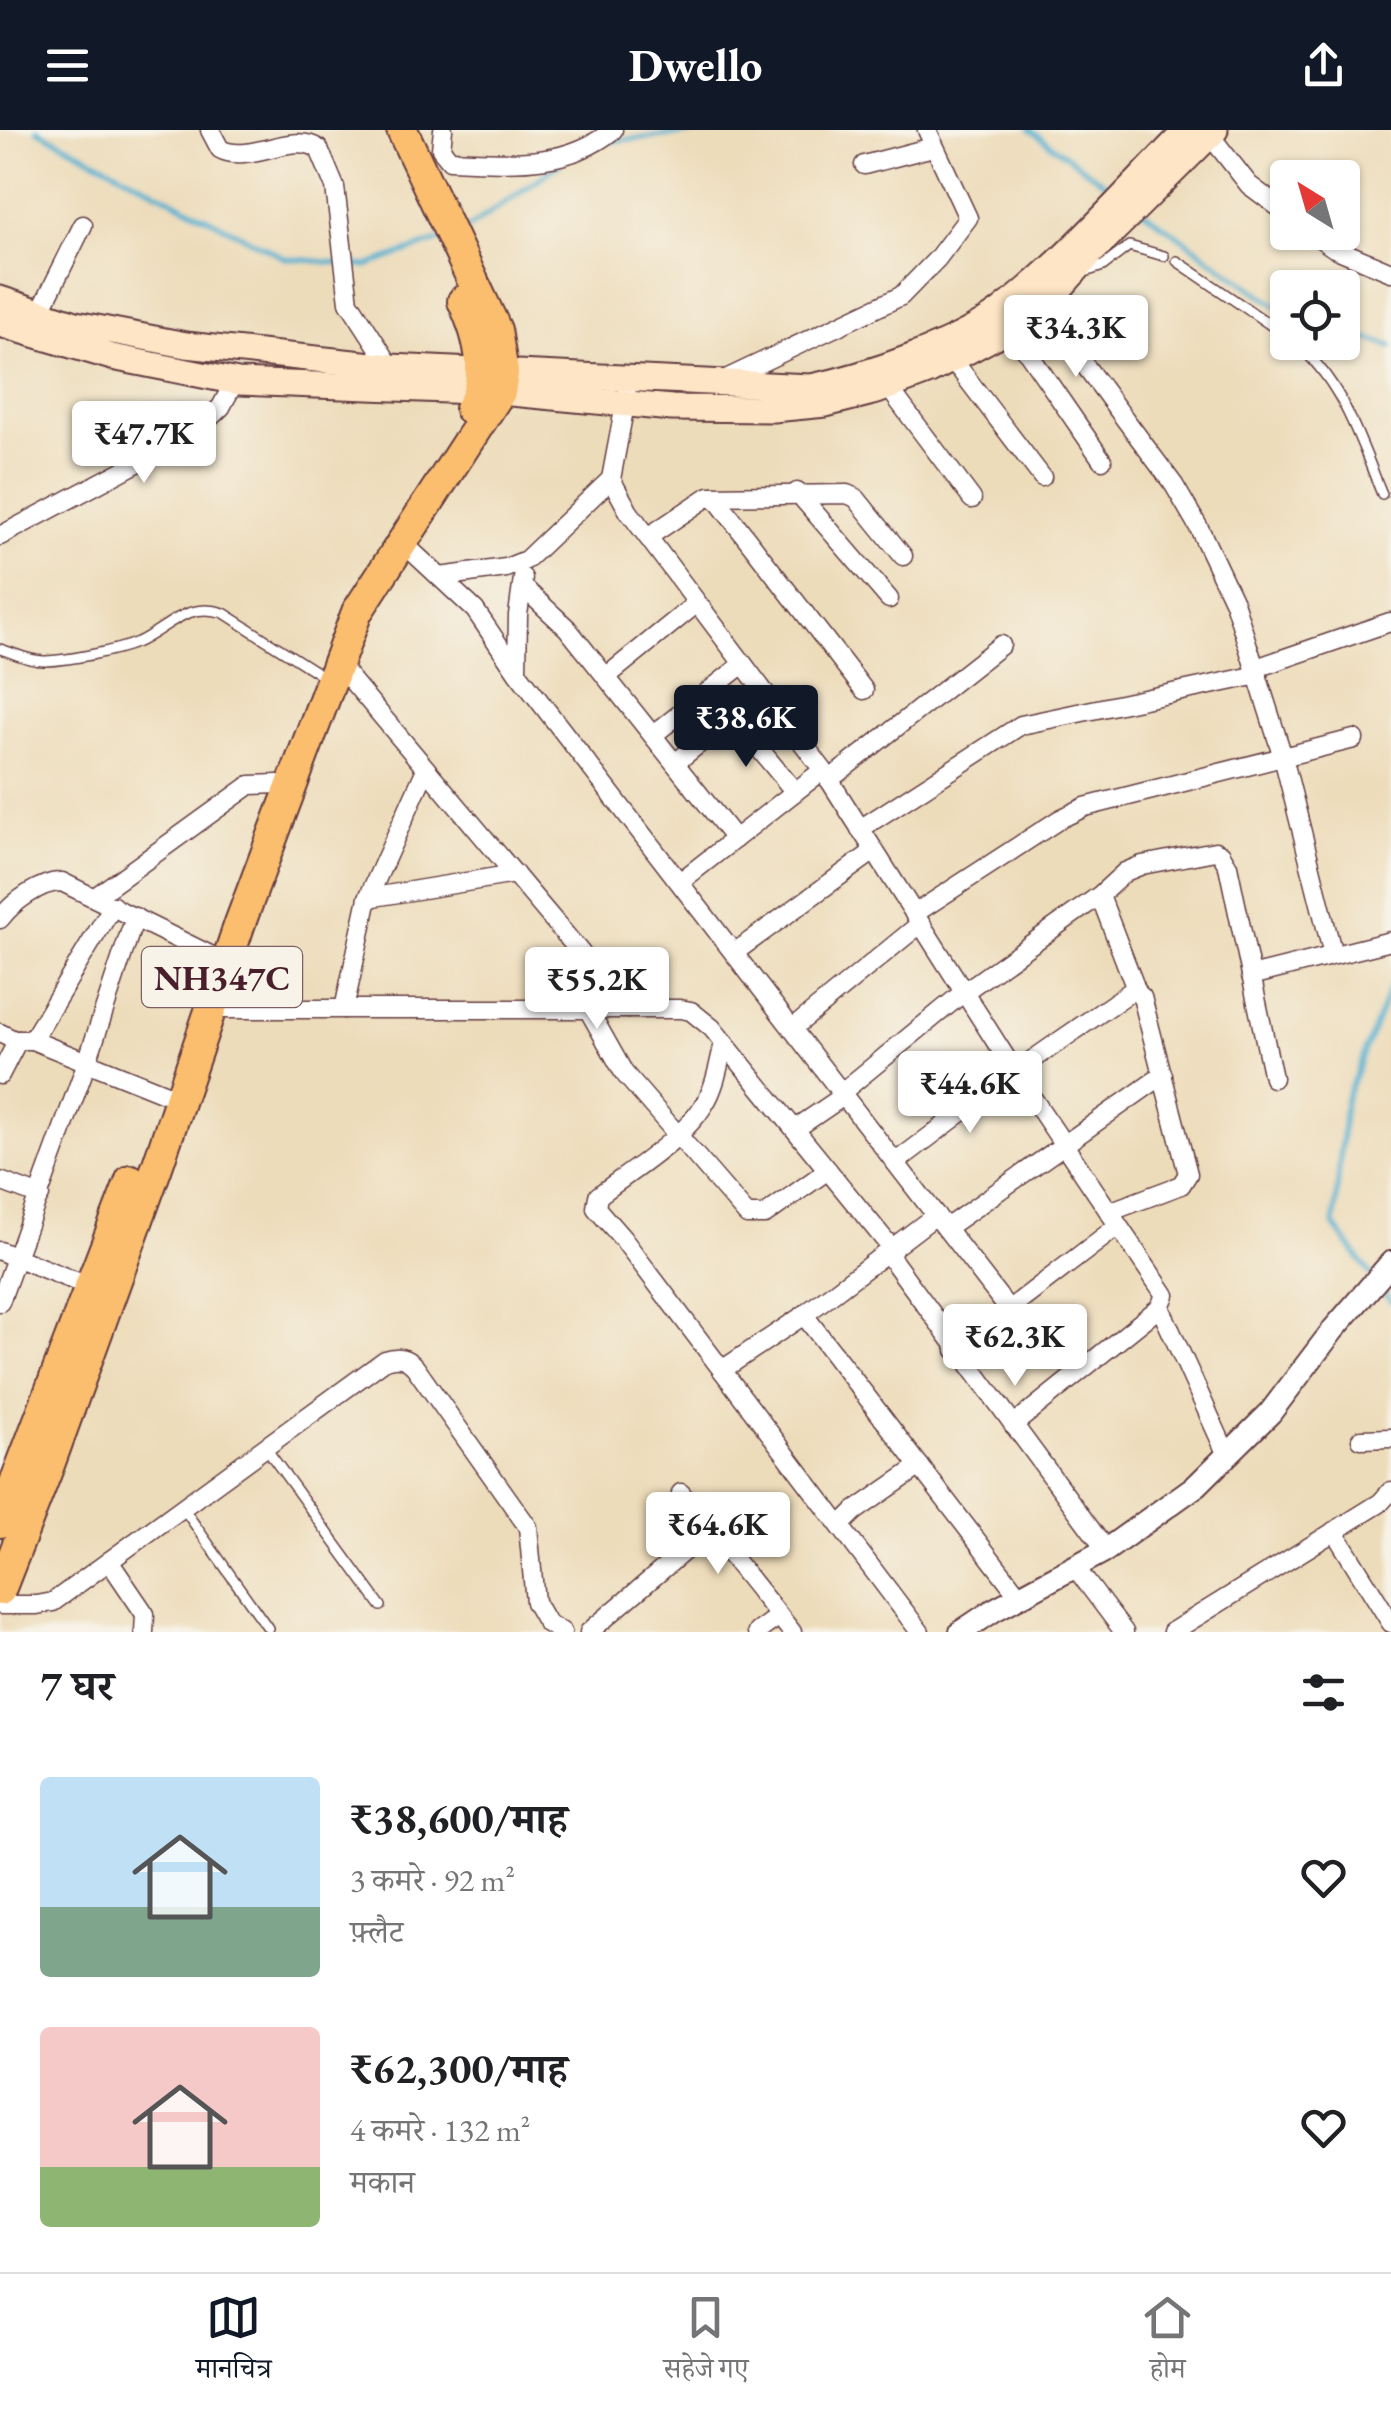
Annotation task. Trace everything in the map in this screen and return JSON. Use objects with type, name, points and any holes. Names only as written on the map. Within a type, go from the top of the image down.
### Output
[{"type":"highway","points":[[386,130],[467,290]]},
{"type":"highway","points":[[402,130],[467,290],[492,382]]},
{"type":"highway","name":"NH347C","points":[[0,1522],[43,1444],[211,1009],[328,668],[350,592],[433,478],[492,382]]},
{"type":"highway","name":"NH347C","points":[[0,1590],[90,1287],[278,784],[328,668],[361,603],[402,541],[433,478]]},
{"type":"main road","points":[[627,392],[672,408],[773,409],[826,404],[881,378],[1001,310],[1090,242],[1204,133]]},
{"type":"main road","points":[[0,324],[112,358],[235,381],[492,382],[627,392],[716,384],[811,388],[881,378],[952,360],[1011,328],[1040,305],[1072,275],[1090,242]]},
{"type":"main road","points":[[0,299],[76,324],[186,345],[391,366],[492,382]]},
{"type":"street","points":[[210,130],[220,149],[232,154],[305,142],[319,149],[335,186],[349,302],[391,366]]},
{"type":"street","points":[[442,130],[441,149],[450,160],[532,163],[582,150],[613,130]]},
{"type":"street","points":[[1204,133],[1249,185],[1270,201]]},
{"type":"street","points":[[716,384],[909,290],[968,218],[930,139],[864,165]]},
{"type":"street","points":[[40,312],[83,226]]},
{"type":"street","points":[[1339,250],[1391,272]]},
{"type":"street","points":[[1040,305],[1187,504],[1234,602],[1283,757],[1333,956]]},
{"type":"street","points":[[1011,328],[1102,460]]},
{"type":"street","points":[[952,360],[1042,477]]},
{"type":"street","points":[[881,378],[972,499]]},
{"type":"street","points":[[0,536],[204,423],[221,407],[235,381]]},
{"type":"street","points":[[440,577],[506,568],[526,560],[611,479],[627,392]]},
{"type":"street","points":[[611,479],[648,537],[826,775],[1014,1072],[1165,1296],[1160,1306],[1013,1425]]},
{"type":"street","points":[[648,537],[696,502],[714,496],[797,492],[852,495],[903,556]]},
{"type":"street","points":[[797,492],[889,599]]},
{"type":"street","points":[[714,496],[864,690]]},
{"type":"street","points":[[402,541],[474,610],[517,672],[1009,1310]]},
{"type":"street","points":[[517,672],[526,560]]},
{"type":"street","points":[[522,586],[567,628],[735,839]]},
{"type":"street","points":[[606,676],[697,602]]},
{"type":"street","points":[[860,828],[1021,725],[1257,672],[1390,622]]},
{"type":"street","points":[[681,881],[795,792],[826,775],[1000,645]]},
{"type":"street","points":[[653,735],[743,664]]},
{"type":"street","points":[[328,668],[426,769],[628,1009]]},
{"type":"street","points":[[675,763],[764,692]]},
{"type":"street","points":[[732,717],[795,792]]},
{"type":"street","points":[[793,1028],[917,919],[1072,813],[1354,739]]},
{"type":"street","points":[[344,1009],[368,898],[426,769]]},
{"type":"street","points":[[95,897],[250,784],[278,784]]},
{"type":"street","points":[[735,952],[874,851]]},
{"type":"street","points":[[795,1130],[964,992],[1100,895],[1125,872],[1142,865],[1214,852],[1221,854],[1228,866],[1273,1078]]},
{"type":"street","points":[[368,898],[515,874]]},
{"type":"street","points":[[1,915],[55,881],[69,884],[214,957]]},
{"type":"street","points":[[956,1350],[1009,1310],[1114,1219],[1181,1185],[1188,1174],[1142,997],[1102,901]]},
{"type":"street","points":[[0,1075],[16,1037],[113,906]]},
{"type":"street","points":[[0,1302],[9,1255],[40,1196],[134,917]]},
{"type":"street","points":[[1251,976],[1391,941]]},
{"type":"street","points":[[896,1162],[1127,991],[1137,992]]},
{"type":"street","points":[[211,1009],[691,1011],[712,1028],[828,1170],[1106,1550]]},
{"type":"street","points":[[588,1009],[618,1065],[740,1210],[756,1218],[765,1216],[828,1170]]},
{"type":"street","points":[[16,1037],[164,1093]]},
{"type":"street","points":[[724,1043],[708,1100],[676,1135],[598,1196],[596,1208],[623,1238],[920,1632]]},
{"type":"street","points":[[722,1370],[890,1252],[1064,1146],[1163,1074]]},
{"type":"street","points":[[0,1181],[40,1196]]},
{"type":"street","points":[[9,1255],[90,1287]]},
{"type":"street","points":[[961,1632],[989,1625],[1020,1596],[1106,1550],[1197,1485],[1270,1413],[1333,1330],[1391,1263]]},
{"type":"street","points":[[1160,1306],[1227,1455]]},
{"type":"street","points":[[804,1315],[1020,1596]]},
{"type":"street","points":[[0,1605],[53,1602],[385,1360],[395,1357],[410,1362],[528,1526],[535,1602],[547,1623],[562,1632]]},
{"type":"street","points":[[1361,1439],[1391,1438]]},
{"type":"street","points":[[840,1526],[920,1466]]},
{"type":"street","points":[[1172,1632],[1380,1503],[1391,1491]]},
{"type":"street","points":[[681,1493],[792,1632]]},
{"type":"street","points":[[589,1632],[710,1530]]},
{"type":"street","points":[[1334,1531],[1391,1623]]},
{"type":"street","points":[[109,1561],[145,1614],[144,1632]]},
{"type":"street","points":[[1075,1567],[1124,1632]]},
{"type":"street","points":[[757,1632],[779,1616]]},
{"type":"lane","points":[[1072,275],[1093,272],[1130,246],[1164,256]]},
{"type":"lane","points":[[1177,261],[1270,325]]},
{"type":"lane","points":[[1312,360],[1342,399],[1382,494]]},
{"type":"lane","points":[[0,648],[45,661],[129,646],[178,616],[195,609],[210,609],[328,668]]},
{"type":"lane","points":[[265,1447],[381,1606]]},
{"type":"lane","points":[[182,1508],[268,1628]]},
{"type":"waterway","points":[[37,130],[285,258],[338,263]]},
{"type":"waterway","points":[[610,141],[726,130]]},
{"type":"waterway","points":[[1030,130],[1117,192]]},
{"type":"waterway","points":[[463,232],[560,164]]},
{"type":"waterway","points":[[1142,210],[1270,301]]},
{"type":"waterway","points":[[349,264],[367,266],[443,239]]},
{"type":"waterway","points":[[1360,337],[1391,346]]},
{"type":"waterway","points":[[1372,1276],[1334,1225],[1345,1101],[1391,985]]},
{"type":"waterway","points":[[1379,1285],[1391,1301]]}]
